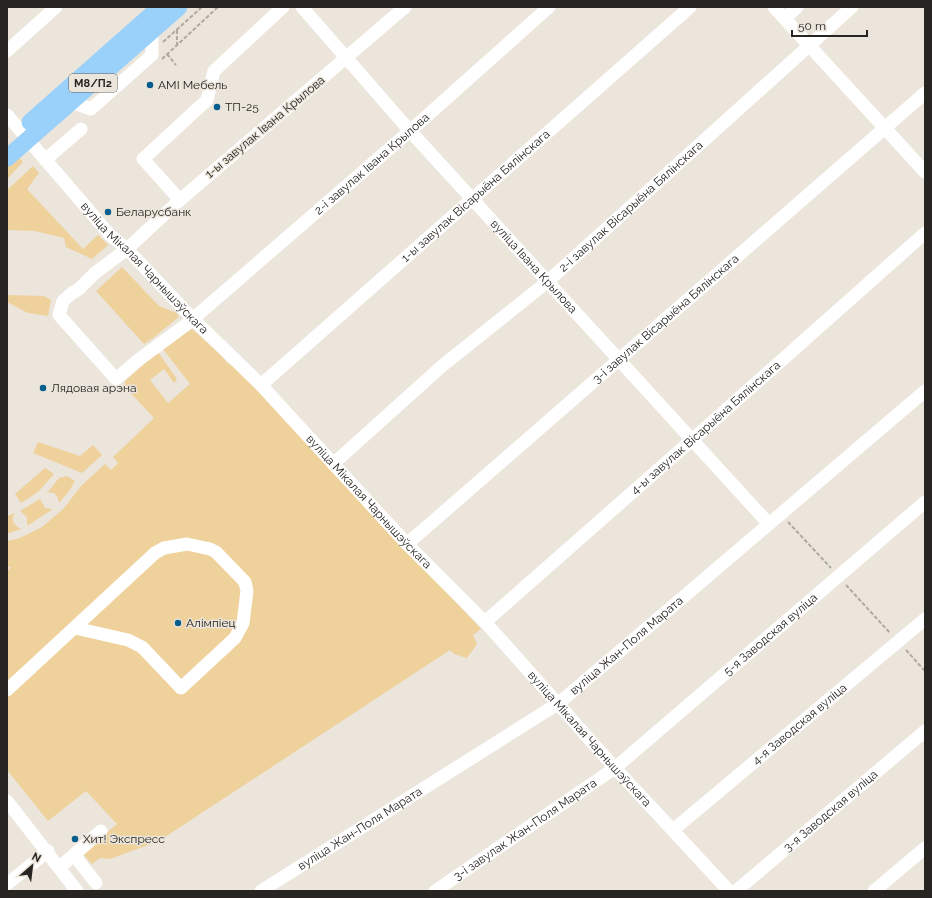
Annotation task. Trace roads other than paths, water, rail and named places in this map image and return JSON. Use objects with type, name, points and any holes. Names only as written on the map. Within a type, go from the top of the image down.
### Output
[{"type":"main road","name":"М8/П2","points":[[7,158],[24,135],[160,7]]},
{"type":"main road","name":"М8/П2","points":[[7,142],[24,135],[71,102],[157,37],[178,7]]},
{"type":"street","points":[[7,50],[56,7]]},
{"type":"street","points":[[180,200],[143,159],[207,100],[214,71],[283,7]]},
{"type":"street","name":"вуліца Івана Крылова","points":[[302,7],[410,131],[768,524]]},
{"type":"street","name":"1-ы завулак Івана Крылова","points":[[127,249],[180,200],[405,7]]},
{"type":"street","name":"2-і завулак Івана Крылова","points":[[127,249],[95,273],[79,289],[67,296],[63,301],[59,315],[116,379],[137,361],[194,319],[410,131],[549,7]]},
{"type":"street","name":"1-ы завулак Вісарыёна Бялінскага","points":[[261,386],[690,7]]},
{"type":"street","points":[[774,7],[925,172]]},
{"type":"street","points":[[785,19],[797,7]]},
{"type":"street","name":"2-і завулак Вісарыёна Бялінскага","points":[[334,464],[442,366],[547,282],[852,7]]},
{"type":"street","name":"3-і завулак Вісарыёна Бялінскага","points":[[407,544],[925,93]]},
{"type":"street","name":"вуліца Мікалая Чарнышэўскага","points":[[7,115],[110,235],[127,249],[261,386],[407,544],[485,622],[559,703],[615,768],[729,891]]},
{"type":"street","points":[[45,160],[81,129]]},
{"type":"street","name":"4-ы завулак Вісарыёна Бялінскага","points":[[485,622],[693,440],[925,233]]},
{"type":"street","name":"вуліца Жан-Поля Марата","points":[[261,891],[559,703],[925,391]]},
{"type":"street","name":"5-я Заводская вуліца","points":[[615,768],[925,502]]},
{"type":"street","points":[[7,690],[155,553],[164,548],[187,544],[210,549],[216,552],[244,582],[247,590],[243,622],[235,638],[181,688],[142,647],[128,640],[75,628]]},
{"type":"street","name":"4-я Заводская вуліца","points":[[673,830],[925,618]]},
{"type":"street","name":"3-я Заводская вуліца","points":[[736,891],[925,731]]},
{"type":"street","name":"3-і завулак Жан-Поля Марата","points":[[435,891],[615,768]]},
{"type":"street","points":[[7,801],[48,851],[77,891]]},
{"type":"street","points":[[60,867],[101,831]]},
{"type":"street","points":[[874,891],[925,848]]},
{"type":"street","points":[[7,884],[48,851]]},
{"type":"street","points":[[74,856],[96,883]]},
{"type":"place","name":"AMI Мебель","points":[[150,85]]},
{"type":"place","name":"ТП-25","points":[[217,107]]},
{"type":"place","name":"Беларусбанк","points":[[108,212]]},
{"type":"place","name":"Лядовая арэна","points":[[43,388]]},
{"type":"place","name":"Алімпіец","points":[[178,623]]},
{"type":"place","name":"Хит! Экспресс","points":[[75,839]]}]
